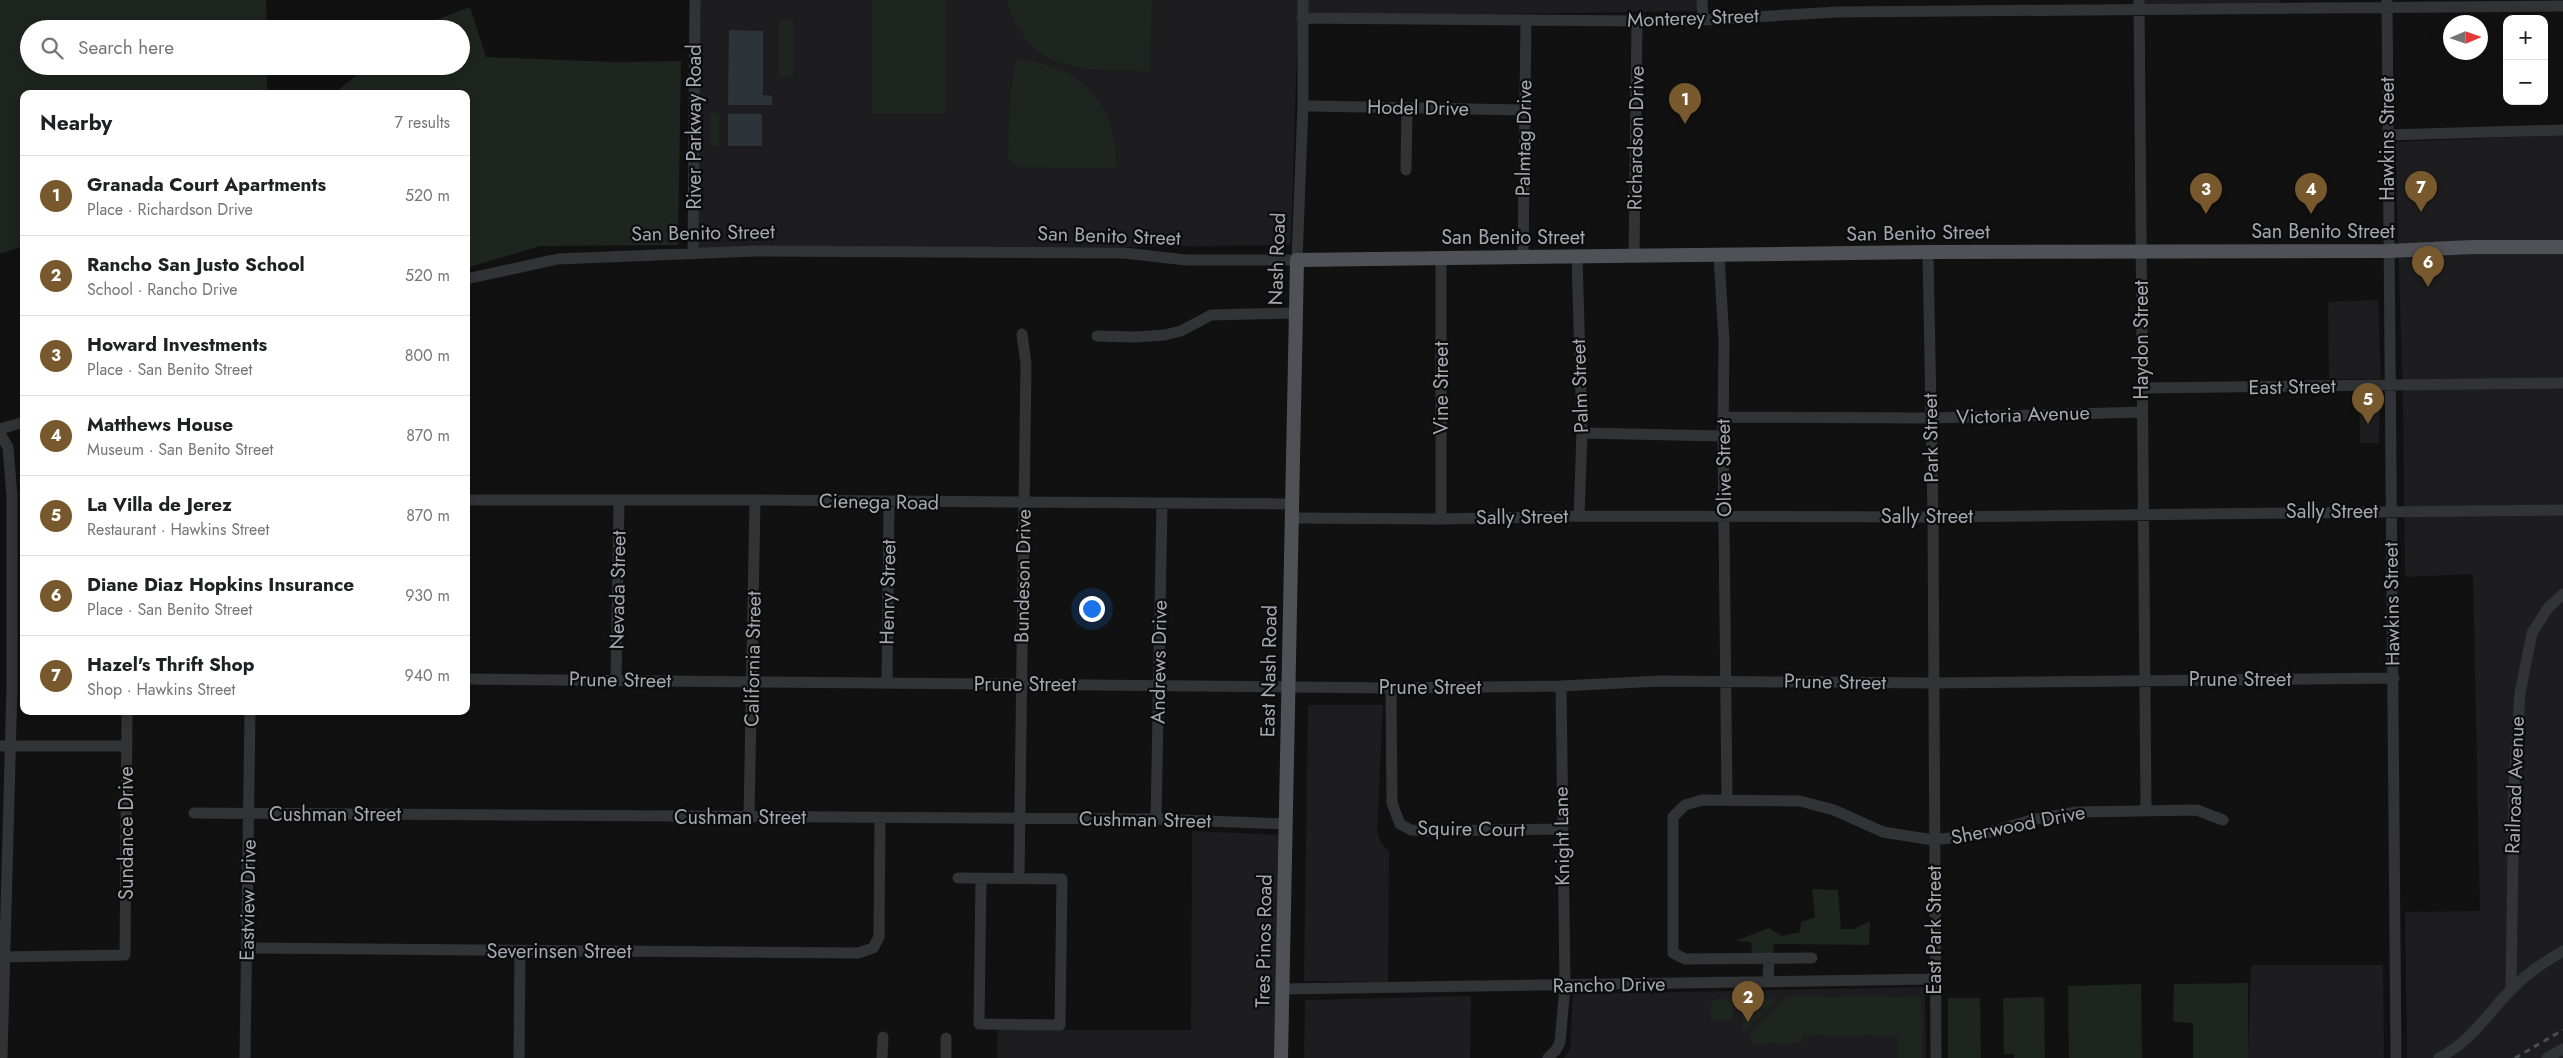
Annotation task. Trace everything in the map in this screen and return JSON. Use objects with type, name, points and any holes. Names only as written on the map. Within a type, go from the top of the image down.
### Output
[{"type":"main road","name":"San Benito Street","points":[[1297,260],[1928,252],[2388,251],[2473,247],[2563,247]]},
{"type":"main road","name":"Nash Road","points":[[1292,518],[1297,260]]},
{"type":"main road","name":"East Nash Road","points":[[1286,824],[1292,518]]},
{"type":"main road","name":"Tres Pinos Road","points":[[1282,1058],[1286,824]]},
{"type":"street","name":"River Parkway Road","points":[[693,254],[695,0]]},
{"type":"street","name":"Nash Road","points":[[1297,260],[1303,0]]},
{"type":"street","points":[[1702,0],[1703,20]]},
{"type":"street","points":[[1837,0],[1837,12]]},
{"type":"street","name":"Monterey Street","points":[[1302,18],[1637,21],[1703,20],[1837,12],[2139,5],[2387,4],[2563,6]]},
{"type":"street","name":"Hawkins Street","points":[[2387,4],[2396,1058]]},
{"type":"street","name":"Haydon Street","points":[[2139,5],[2146,810]]},
{"type":"street","name":"Palmtag Drive","points":[[1523,257],[1526,20]]},
{"type":"street","name":"Richardson Drive","points":[[1634,256],[1637,21]]},
{"type":"street","name":"Hodel Drive","points":[[1310,106],[1525,110]]},
{"type":"street","points":[[1406,170],[1407,108]]},
{"type":"street","points":[[2387,135],[2563,130]]},
{"type":"street","name":"San Benito Street","points":[[470,278],[558,259],[693,254],[888,251],[1124,253],[1186,260],[1297,260]]},
{"type":"street","name":"Park Street","points":[[1928,252],[1933,517],[1933,683]]},
{"type":"street","name":"Palm Street","points":[[1577,256],[1582,433],[1579,516]]},
{"type":"street","name":"Olive Street","points":[[1719,256],[1724,341],[1723,436],[1727,800]]},
{"type":"street","name":"Vine Street","points":[[1441,257],[1441,519]]},
{"type":"street","points":[[1096,336],[1136,337],[1165,335],[1182,331],[1211,315],[1295,313]]},
{"type":"street","name":"Bundeson Drive","points":[[1019,878],[1026,364],[1022,334]]},
{"type":"street","name":"East Street","points":[[2142,388],[2563,383]]},
{"type":"street","name":"Victoria Avenue","points":[[1724,417],[1931,418],[2142,412]]},
{"type":"street","points":[[0,429],[20,423]]},
{"type":"street","points":[[1582,433],[1723,436]]},
{"type":"street","points":[[0,434],[8,447],[12,496],[5,746],[2,1058]]},
{"type":"street","points":[[12,496],[20,497]]},
{"type":"street","name":"Cienega Road","points":[[470,500],[1292,504]]},
{"type":"street","name":"California Street","points":[[750,817],[755,500]]},
{"type":"street","name":"Nevada Street","points":[[616,680],[619,501]]},
{"type":"street","name":"Henry Street","points":[[887,683],[889,502]]},
{"type":"street","name":"Andrews Drive","points":[[1156,819],[1162,504]]},
{"type":"street","name":"Sally Street","points":[[1292,518],[1441,519],[1579,516],[1933,517],[2143,513],[2563,510]]},
{"type":"street","name":"Railroad Avenue","points":[[2511,989],[2514,786],[2520,693],[2529,645],[2536,626],[2548,608],[2563,594]]},
{"type":"street","name":"Prune Street","points":[[470,679],[1391,688],[1561,686],[1725,681],[1933,683],[2144,679],[2394,678]]},
{"type":"street","name":"East Park Street","points":[[1933,683],[1936,1058]]},
{"type":"street","name":"Knight Lane","points":[[1548,1058],[1556,1050],[1560,1042],[1565,986],[1561,686]]},
{"type":"street","name":"Squire Court","points":[[1391,688],[1392,803],[1400,824],[1411,830],[1428,832],[1562,829]]},
{"type":"street","name":"Sundance Drive","points":[[2,957],[124,955],[126,715]]},
{"type":"street","name":"Eastview Drive","points":[[245,1058],[249,948],[250,715]]},
{"type":"street","points":[[5,746],[126,746]]},
{"type":"street","name":"Sherwood Drive","points":[[1768,958],[1685,959],[1673,953],[1673,818],[1685,805],[1702,800],[1800,801],[1834,810],[1883,832],[1934,840],[1982,834],[2057,814],[2090,811],[2197,810],[2222,820]]},
{"type":"street","name":"Cushman Street","points":[[194,813],[249,815],[377,813],[1156,819],[1286,824]]},
{"type":"street","name":"Severinsen Street","points":[[249,948],[858,953],[876,945],[879,937],[880,818]]},
{"type":"street","points":[[958,878],[981,878],[1019,878],[1062,879],[1060,1025],[979,1024],[981,878]]},
{"type":"street","points":[[519,1058],[520,951]]},
{"type":"street","points":[[2439,1058],[2459,1048],[2471,1037],[2511,989],[2532,971],[2563,951]]},
{"type":"street","points":[[1768,982],[1768,958],[1812,958]]},
{"type":"street","name":"Rancho Drive","points":[[1284,989],[1935,979]]},
{"type":"street","points":[[882,1058],[883,1036]]},
{"type":"street","points":[[946,1038],[946,1058]]},
{"type":"street","points":[[2547,1058],[2563,1049]]},
{"type":"shaded area","points":[[0,0],[266,0],[267,20],[20,20],[20,75],[267,75],[267,90],[20,90],[20,247],[0,254]]},
{"type":"shaded area","points":[[697,0],[1700,0],[1700,11],[1298,17],[1291,245],[691,252]]},
{"type":"shaded area","points":[[872,0],[945,0],[945,114],[872,114]]},
{"type":"shaded area","points":[[1007,0],[1152,0],[1150,71],[1082,68],[1062,63],[1044,55],[1029,42],[1016,24]]},
{"type":"shaded area","points":[[2139,0],[2280,0],[2280,10],[2139,9]]},
{"type":"shaded area","points":[[470,7],[486,57],[614,62],[681,61],[678,245],[540,246],[470,267],[470,90],[339,90],[356,75],[470,75],[470,20],[436,20]]},
{"type":"shaded area","points":[[779,20],[793,20],[793,77],[779,77]]},
{"type":"shaded area","points":[[729,30],[763,31],[763,95],[772,96],[772,105],[728,105]]},
{"type":"shaded area","points":[[1019,60],[1041,63],[1060,70],[1092,92],[1103,107],[1111,125],[1115,145],[1116,168],[1017,167],[1008,158],[1014,64]]},
{"type":"shaded area","points":[[711,113],[719,113],[719,146],[711,146]]},
{"type":"shaded area","points":[[728,114],[762,114],[762,146],[728,146]]},
{"type":"shaded area","points":[[2563,135],[2563,1058],[2407,1058],[2405,912],[2480,911],[2473,574],[2405,577],[2403,402],[2395,142]]},
{"type":"shaded area","points":[[2378,300],[2381,379],[2329,379],[2328,302]]},
{"type":"shaded area","points":[[2380,399],[2379,443],[2360,443],[2359,400]]},
{"type":"shaded area","points":[[1308,705],[1383,705],[1377,831],[1380,841],[1389,852],[1388,982],[1304,981]]},
{"type":"shaded area","points":[[1192,831],[1281,835],[1278,1058],[997,1058],[998,1030],[1191,1030]]},
{"type":"shaded area","points":[[1812,889],[1838,890],[1841,929],[1854,929],[1870,921],[1869,945],[1774,944],[1773,954],[1752,953],[1751,942],[1735,941],[1769,928],[1782,936],[1800,932],[1801,922],[1815,917]]},
{"type":"shaded area","points":[[2251,965],[2383,965],[2384,1058],[2248,1058]]},
{"type":"shaded area","points":[[2248,983],[2248,1058],[2193,1058],[2193,1023],[2173,1022],[2174,984]]},
{"type":"shaded area","points":[[2141,984],[2142,1058],[2069,1058],[2068,986]]},
{"type":"shaded area","points":[[1925,987],[1926,1058],[1564,1058],[1570,1049],[1573,994]]},
{"type":"shaded area","points":[[1471,996],[1470,1058],[1304,1058],[1305,1000]]},
{"type":"shaded area","points":[[1788,996],[1921,997],[1922,1058],[1898,1058],[1898,1036],[1802,1035],[1802,1043],[1754,1044],[1750,1034]]},
{"type":"shaded area","points":[[2044,997],[2045,1058],[2014,1058],[2014,1054],[2004,1054],[2003,998]]},
{"type":"shaded area","points":[[1733,998],[1733,1020],[1711,1020],[1711,1002],[1715,999]]},
{"type":"shaded area","points":[[1948,998],[1980,998],[1981,1058],[1948,1058]]},
{"type":"shaded area","points":[[1740,999],[1778,999],[1743,1033]]},
{"type":"railway","points":[[2515,1058],[2563,1030]]},
{"type":"place","name":"Granada Court Apartments","points":[[1685,124]]},
{"type":"place","name":"Hazel's Thrift Shop","points":[[2421,212]]},
{"type":"place","name":"Howard Investments","points":[[2206,214]]},
{"type":"place","name":"Matthews House","points":[[2311,214]]},
{"type":"place","name":"Diane Diaz Hopkins Insurance","points":[[2428,287]]},
{"type":"place","name":"La Villa de Jerez","points":[[2368,424]]},
{"type":"place","name":"Rancho San Justo School","points":[[1748,1022]]}]
